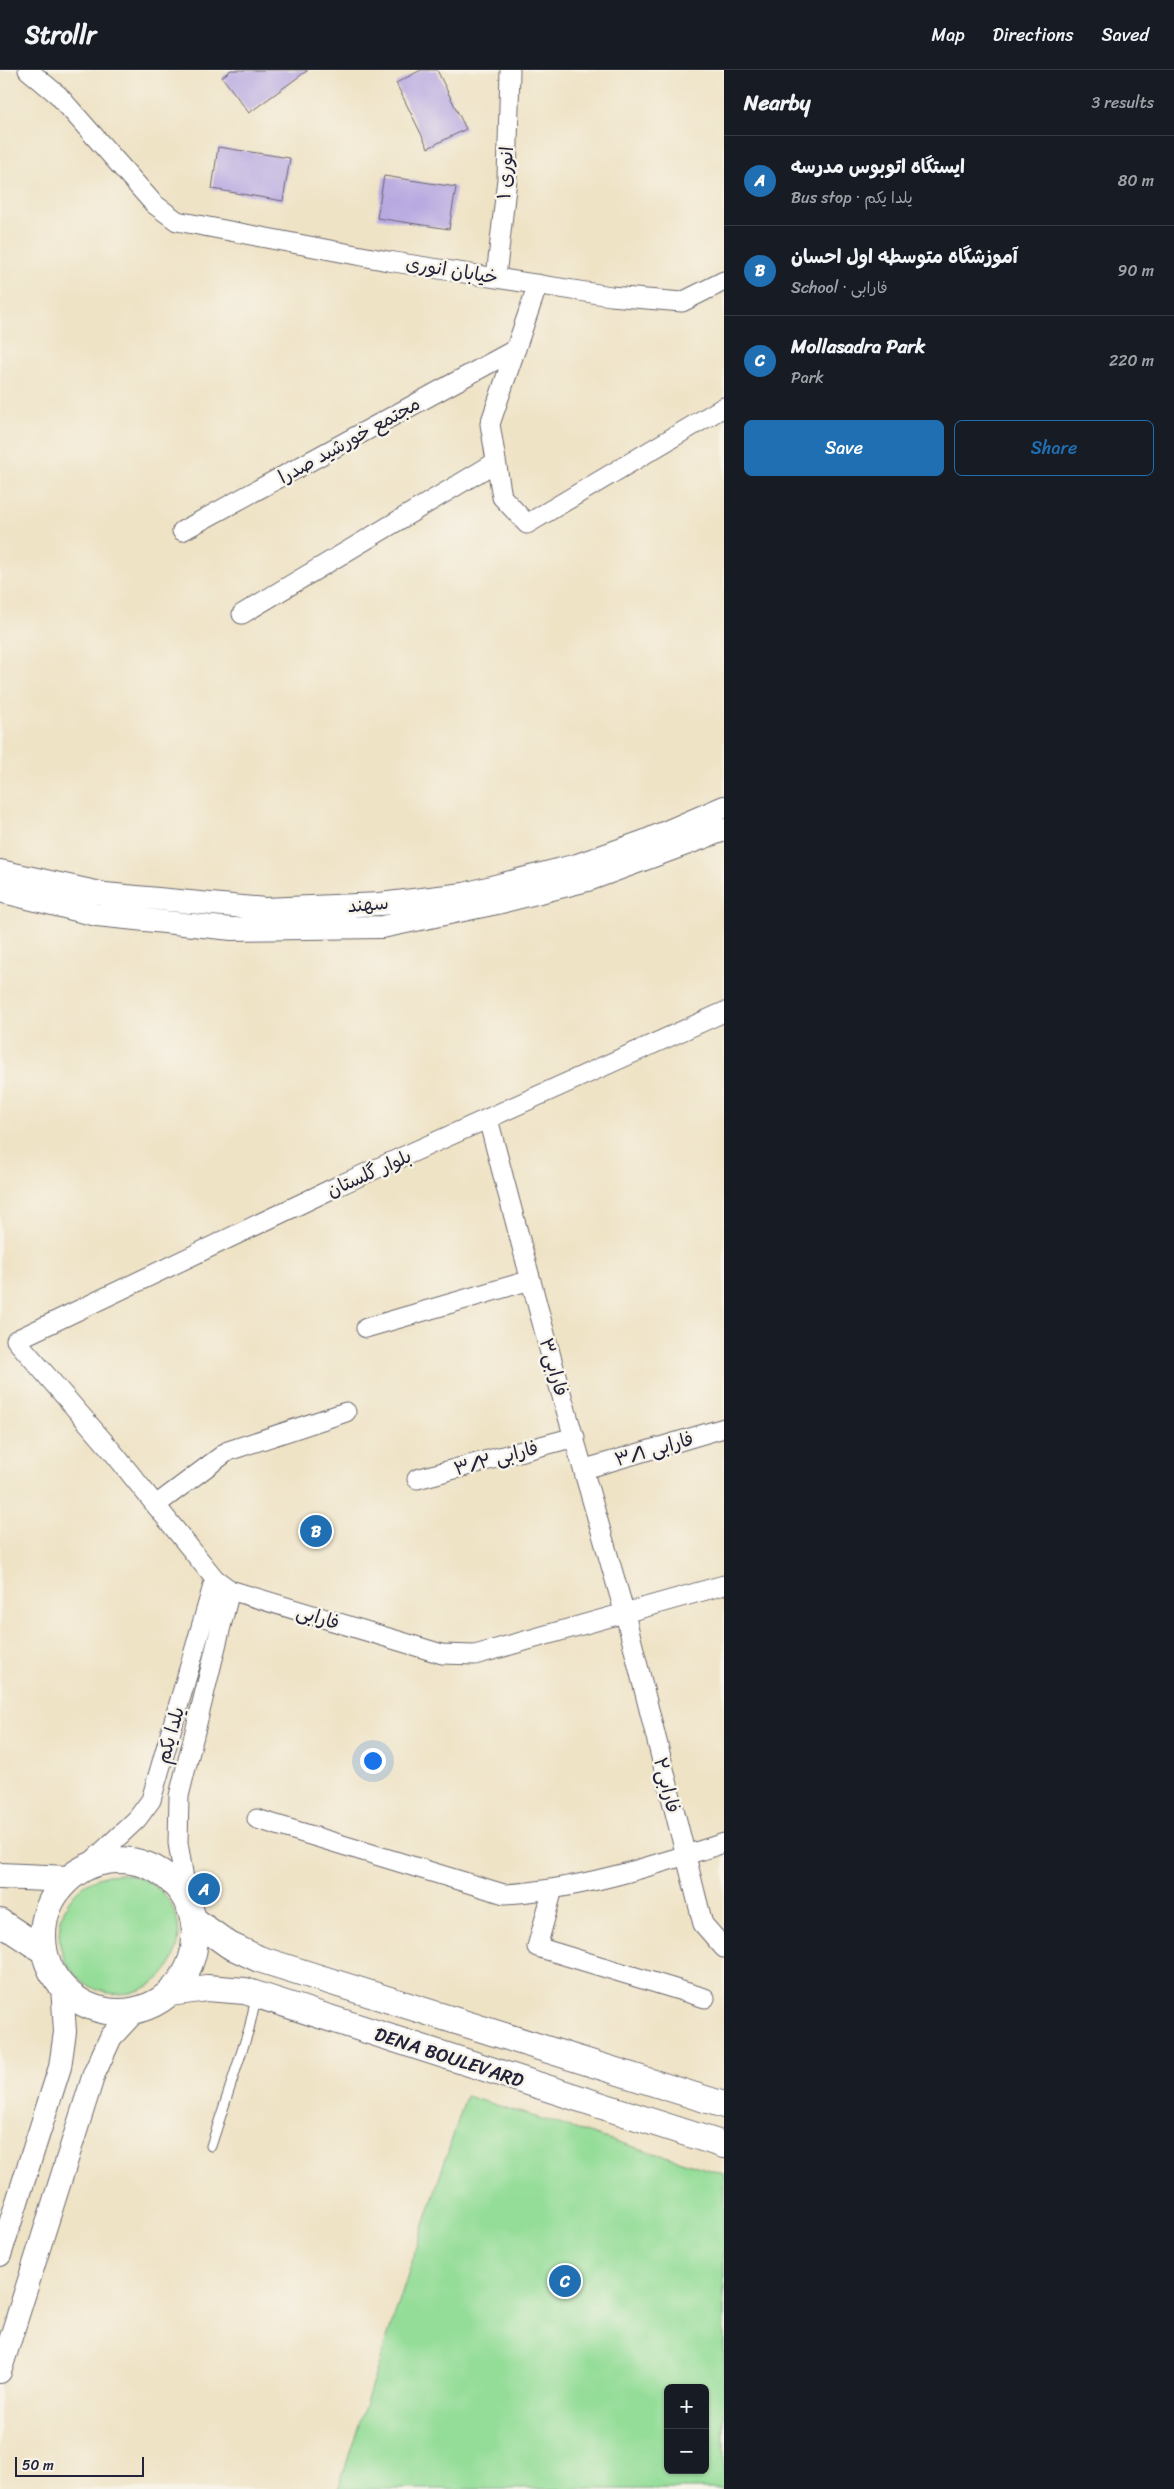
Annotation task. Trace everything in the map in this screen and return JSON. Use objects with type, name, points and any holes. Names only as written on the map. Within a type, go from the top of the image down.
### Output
[{"type":"main road","points":[[0,1876],[77,1873],[108,1861],[132,1861],[155,1868],[174,1882],[191,1911],[196,1940],[192,1960],[183,1978],[170,1993],[154,2004],[135,2011],[115,2012],[95,2008],[77,2000],[62,1986],[51,1970],[44,1951],[43,1931],[47,1912],[56,1894],[77,1873]]},
{"type":"main road","name":"DENA BOULEVARD","points":[[191,1911],[229,1945],[259,1959],[724,2106]]},
{"type":"main road","points":[[0,1922],[44,1951]]},
{"type":"main road","name":"DENA BOULEVARD","points":[[170,1993],[207,1988],[245,1991],[724,2145]]},
{"type":"street","name":"خیابان انوری","points":[[28,70],[58,95],[154,204],[177,221],[388,260],[611,296],[682,302],[724,282]]},
{"type":"street","name":"انوری ۱","points":[[496,276],[507,179],[510,70]]},
{"type":"street","points":[[538,284],[490,424],[502,497],[527,524],[724,407]]},
{"type":"street","name":"مجتمع خورشید صدرا","points":[[182,531],[516,349]]},
{"type":"street","points":[[242,614],[496,462]]},
{"type":"street","name":"سهند","points":[[0,872],[105,894],[255,908],[380,904],[464,894],[577,865],[645,841],[724,807]]},
{"type":"street","name":"سهند","points":[[0,891],[97,915],[232,929],[382,927],[497,903],[591,879],[724,830]]},
{"type":"street","name":"بلوار گلستان","points":[[8,1338],[724,1012]]},
{"type":"street","name":"فارابی۳","points":[[488,1119],[557,1379],[585,1469],[625,1614]]},
{"type":"street","points":[[366,1328],[531,1280]]},
{"type":"street","points":[[8,1338],[156,1506],[222,1585]]},
{"type":"street","points":[[156,1506],[228,1451],[346,1412]]},
{"type":"street","name":"فارابی ۳/۱","points":[[585,1469],[724,1428]]},
{"type":"street","name":"فارابی ۳/۲","points":[[417,1479],[575,1437]]},
{"type":"street","name":"فارابی","points":[[222,1585],[442,1654],[476,1655],[625,1614],[724,1584]]},
{"type":"street","name":"یلدا یکم","points":[[77,1873],[137,1819],[151,1800],[222,1585]]},
{"type":"street","name":"یلدا یکم","points":[[191,1911],[178,1843],[179,1796],[222,1585]]},
{"type":"street","name":"فارابی۲","points":[[625,1614],[684,1856],[703,1924],[724,1948]]},
{"type":"street","points":[[257,1819],[504,1894],[538,1892],[636,1870],[724,1843]]},
{"type":"street","points":[[553,1889],[538,1947],[705,1998]]},
{"type":"street","points":[[0,2255],[60,2067],[65,2032],[62,1986]]},
{"type":"street","points":[[0,2372],[94,2074],[111,2037],[135,2011]]},
{"type":"lane","points":[[211,2146],[249,2029],[256,1995]]},
{"type":"green space","points":[[119,1874],[142,1878],[161,1892],[175,1911],[179,1934],[175,1957],[161,1976],[142,1990],[119,1994],[96,1990],[77,1976],[63,1957],[59,1934],[63,1911],[77,1892],[96,1878]]},
{"type":"green space","points":[[466,2096],[724,2174],[724,2489],[338,2489]]},
{"type":"building","points":[[231,70],[308,70],[249,113],[222,77]]},
{"type":"building","points":[[421,70],[437,70],[466,129],[428,148],[396,83]]},
{"type":"building","points":[[218,147],[290,158],[283,201],[212,189]]},
{"type":"building","points":[[384,176],[456,187],[449,229],[377,218]]},
{"type":"place","name":"آموزشگاه متوسطه اول احسان","points":[[316,1531]]},
{"type":"place","name":"ایستگاه اتوبوس مدرسه","points":[[204,1889]]},
{"type":"place","name":"Mollasadra Park","points":[[565,2281]]}]
